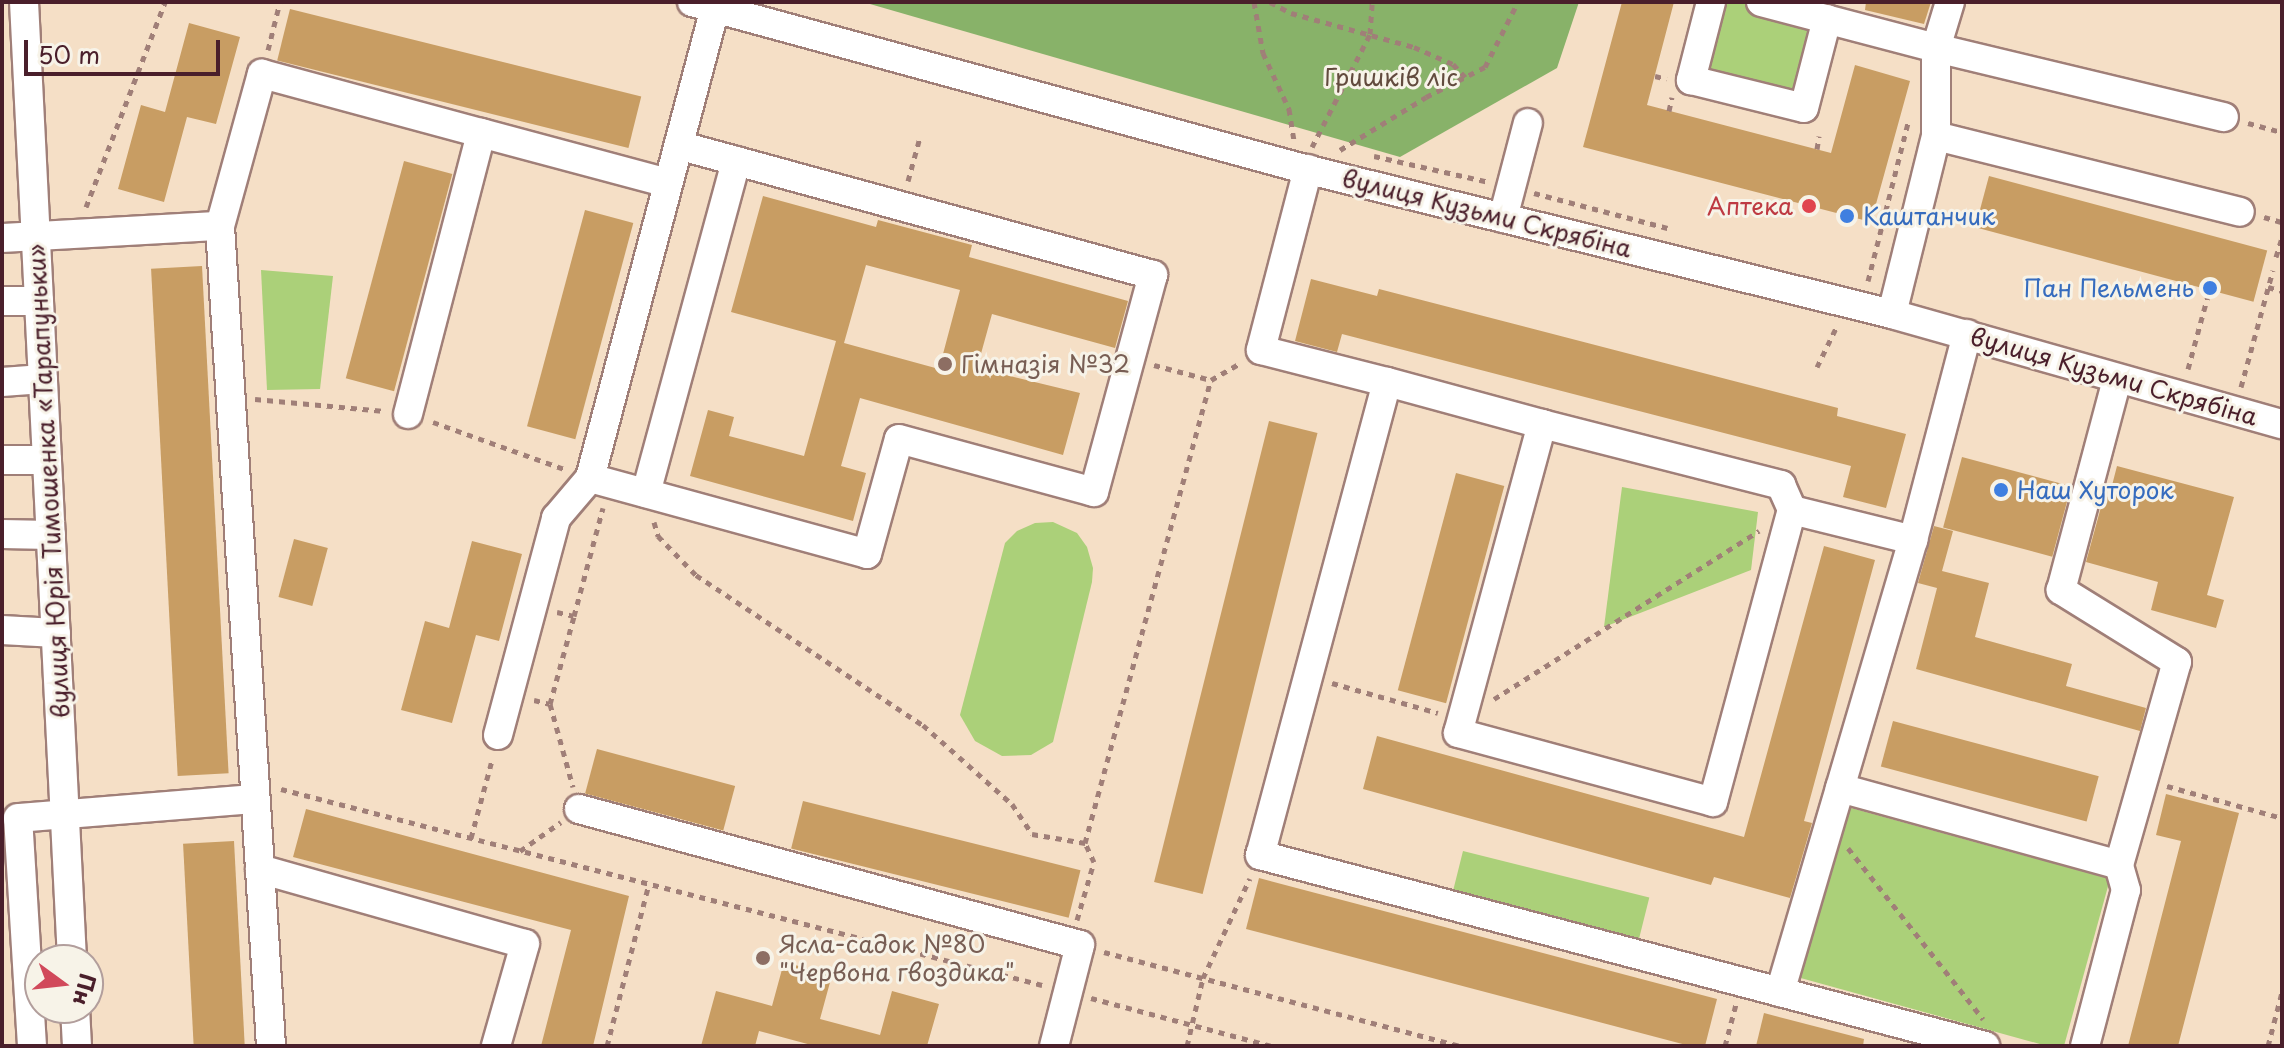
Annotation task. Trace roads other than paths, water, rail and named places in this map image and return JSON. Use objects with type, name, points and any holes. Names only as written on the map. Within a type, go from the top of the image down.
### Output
[{"type":"street","points":[[1711,2],[1691,80],[1804,108],[1827,19]]},
{"type":"street","points":[[1761,2],[1936,48],[2224,117]]},
{"type":"street","points":[[1892,314],[1936,136],[1936,48],[1950,2]]},
{"type":"street","points":[[498,735],[556,518],[590,478],[678,145],[703,5]]},
{"type":"street","name":"вулиця Кузьми Скрябіна","points":[[703,5],[1299,167],[1892,314],[2117,380],[2282,424]]},
{"type":"street","name":"вулиця Юрія Тимошенка «Тарапуньки»","points":[[17,19],[36,238],[71,944]]},
{"type":"street","points":[[271,1046],[220,226],[262,74],[667,183]]},
{"type":"street","points":[[1503,218],[1528,123]]},
{"type":"street","points":[[408,414],[481,133]]},
{"type":"street","points":[[1936,136],[2240,212]]},
{"type":"street","points":[[590,478],[867,554],[899,439],[1094,492],[1131,359],[1153,275],[678,145]]},
{"type":"street","points":[[646,493],[736,161]]},
{"type":"street","points":[[1299,167],[1261,350],[1781,485],[1792,510],[1713,802],[1458,733],[1542,424]]},
{"type":"street","points":[[2,238],[220,226]]},
{"type":"street","points":[[2,301],[39,301]]},
{"type":"street","points":[[1780,992],[1913,540],[1967,334]]},
{"type":"street","points":[[2,382],[43,379]]},
{"type":"street","points":[[2085,1046],[2126,890],[2119,865],[2177,662],[2061,590],[2117,380]]},
{"type":"street","points":[[1387,382],[1260,855],[1780,992],[1985,1034]]},
{"type":"street","points":[[2,460],[47,460]]},
{"type":"street","points":[[1792,510],[1913,540]]},
{"type":"street","points":[[2,534],[51,535]]},
{"type":"street","points":[[2,630],[56,633]]},
{"type":"street","points":[[1840,788],[2119,865]]},
{"type":"street","points":[[32,1046],[18,818],[65,815],[255,790]]},
{"type":"street","points":[[579,809],[1075,944],[1068,992],[1054,1046]]},
{"type":"street","points":[[260,869],[525,944],[496,1046]]},
{"type":"street","points":[[76,1024],[77,1046]]},
{"type":"place","name":"Аптека","points":[[1809,206]]},
{"type":"place","name":"Каштанчик","points":[[1847,216]]},
{"type":"place","name":"Пан Пельмень","points":[[2210,288]]},
{"type":"place","name":"Гімназія №32","points":[[945,364]]},
{"type":"place","name":"Наш Хуторок","points":[[2001,490]]},
{"type":"place","name":"Ясла-садок №80 \"Червона гвоздика\"","points":[[763,958]]},
{"type":"park label","name":"Гришків ліс","points":[[1391,77]]}]
